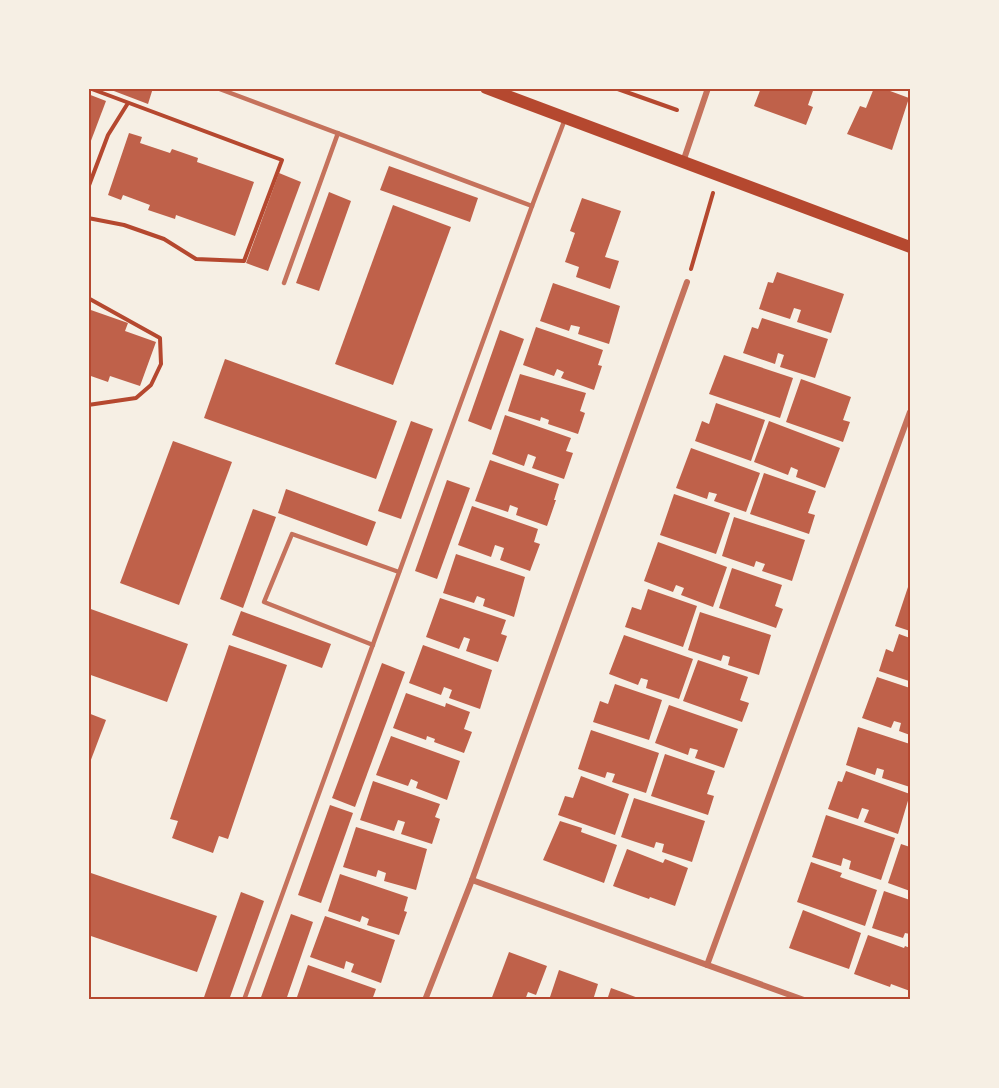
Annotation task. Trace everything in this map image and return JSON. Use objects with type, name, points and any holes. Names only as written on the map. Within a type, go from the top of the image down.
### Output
[{"type":"main road","points":[[486,88],[910,247]]},
{"type":"street","points":[[683,162],[708,88]]},
{"type":"street","points":[[425,999],[472,880],[687,282]]},
{"type":"street","points":[[707,965],[910,412]]},
{"type":"street","points":[[472,880],[804,999]]},
{"type":"lane","points":[[217,88],[532,206]]},
{"type":"lane","points":[[244,999],[565,118]]},
{"type":"lane","points":[[284,283],[338,133]]},
{"type":"lane","points":[[373,645],[264,602],[292,534],[399,572]]},
{"type":"path","points":[[88,218],[124,225],[164,239],[196,259],[244,261],[282,160],[89,88]]},
{"type":"path","points":[[615,88],[677,110]]},
{"type":"path","points":[[88,188],[108,135],[128,103]]},
{"type":"path","points":[[687,282],[719,175]]},
{"type":"path","points":[[88,298],[160,338],[161,364],[151,385],[136,398],[88,405]]},
{"type":"building","points":[[106,88],[153,88],[148,104]]},
{"type":"building","points":[[761,88],[814,88],[808,105],[813,107],[806,125],[754,106]]},
{"type":"building","points":[[874,88],[882,88],[909,98],[892,150],[847,134],[860,106],[866,108]]},
{"type":"building","points":[[88,94],[106,101],[89,146],[88,146]]},
{"type":"building","points":[[129,133],[142,137],[140,143],[170,153],[172,149],[198,158],[197,162],[254,182],[235,236],[176,215],[175,219],[148,210],[150,205],[123,195],[121,200],[108,195]]},
{"type":"building","points":[[389,166],[478,198],[470,222],[380,190]]},
{"type":"building","points":[[279,173],[301,182],[268,271],[246,263]]},
{"type":"building","points":[[329,192],[351,201],[319,291],[296,283]]},
{"type":"building","points":[[582,198],[621,211],[605,257],[619,261],[610,289],[576,277],[579,267],[565,262],[575,233],[570,231]]},
{"type":"building","points":[[393,205],[451,227],[393,385],[335,364]]},
{"type":"building","points":[[777,272],[844,294],[831,333],[797,322],[801,310],[794,308],[790,319],[759,309],[768,282],[773,283]]},
{"type":"building","points":[[553,283],[620,306],[609,344],[578,334],[580,327],[571,325],[569,331],[540,321]]},
{"type":"building","points":[[88,309],[128,323],[125,331],[156,342],[140,386],[110,376],[108,382],[88,375]]},
{"type":"building","points":[[762,318],[828,339],[815,378],[780,367],[784,355],[778,353],[775,364],[743,353],[752,327],[758,329]]},
{"type":"building","points":[[536,327],[603,350],[598,365],[602,366],[594,390],[561,378],[564,372],[557,369],[554,376],[523,365]]},
{"type":"building","points":[[500,330],[524,339],[491,430],[468,421]]},
{"type":"building","points":[[724,355],[793,378],[780,418],[709,394]]},
{"type":"building","points":[[225,359],[397,421],[376,479],[204,418]]},
{"type":"building","points":[[520,374],[586,393],[580,411],[585,413],[578,434],[548,424],[549,420],[541,417],[540,421],[508,411]]},
{"type":"building","points":[[801,379],[851,397],[843,420],[850,422],[843,442],[786,422]]},
{"type":"building","points":[[716,403],[765,420],[751,461],[695,441],[702,421],[709,424]]},
{"type":"building","points":[[505,415],[571,438],[566,451],[573,453],[564,479],[532,468],[536,457],[528,454],[524,466],[492,454]]},
{"type":"building","points":[[411,421],[433,429],[401,519],[378,511]]},
{"type":"building","points":[[769,421],[840,448],[825,488],[796,477],[798,470],[791,467],[788,475],[754,462]]},
{"type":"building","points":[[173,441],[232,462],[179,605],[120,583]]},
{"type":"building","points":[[691,448],[760,473],[746,512],[714,501],[717,494],[709,492],[707,499],[676,488]]},
{"type":"building","points":[[490,460],[559,484],[547,526],[516,515],[518,508],[510,505],[508,512],[475,501]]},
{"type":"building","points":[[764,473],[816,491],[808,513],[815,515],[809,534],[750,514]]},
{"type":"building","points":[[447,480],[470,488],[437,579],[415,571]]},
{"type":"building","points":[[286,489],[376,522],[367,546],[278,513]]},
{"type":"building","points":[[674,494],[730,513],[716,554],[660,535]]},
{"type":"building","points":[[472,506],[538,529],[534,542],[540,544],[530,571],[500,560],[504,548],[495,545],[491,557],[458,545]]},
{"type":"building","points":[[253,509],[276,517],[243,608],[220,599]]},
{"type":"building","points":[[734,517],[805,540],[792,581],[762,571],[765,564],[756,561],[754,567],[722,556]]},
{"type":"building","points":[[658,542],[727,567],[713,607],[681,595],[684,588],[676,585],[673,592],[644,581]]},
{"type":"building","points":[[456,554],[525,577],[514,617],[483,606],[485,599],[477,596],[474,603],[443,593]]},
{"type":"building","points":[[732,568],[782,585],[775,606],[783,609],[776,628],[719,608]]},
{"type":"building","points":[[908,587],[910,588],[910,631],[895,626]]},
{"type":"building","points":[[648,589],[697,606],[683,647],[625,627],[632,607],[641,610]]},
{"type":"building","points":[[440,598],[506,620],[501,634],[507,636],[498,662],[466,651],[470,639],[464,637],[459,649],[426,637]]},
{"type":"building","points":[[88,608],[188,644],[167,702],[88,674]]},
{"type":"building","points":[[241,611],[331,644],[322,668],[232,635]]},
{"type":"building","points":[[700,612],[771,635],[759,675],[728,665],[730,657],[723,655],[721,661],[688,650]]},
{"type":"building","points":[[899,634],[910,638],[909,681],[879,671],[886,649],[893,652]]},
{"type":"building","points":[[624,635],[693,659],[679,699],[646,688],[648,680],[641,678],[638,685],[609,674]]},
{"type":"building","points":[[229,645],[287,665],[228,839],[219,836],[213,853],[172,838],[178,821],[170,819]]},
{"type":"building","points":[[423,645],[492,670],[480,709],[449,698],[452,690],[444,687],[441,695],[409,683]]},
{"type":"building","points":[[698,660],[748,677],[740,700],[749,703],[742,722],[683,701]]},
{"type":"building","points":[[382,663],[405,672],[355,807],[332,798]]},
{"type":"building","points":[[877,677],[910,688],[910,735],[899,731],[901,723],[894,721],[891,728],[862,718]]},
{"type":"building","points":[[615,684],[662,700],[649,740],[593,722],[600,701],[608,704]]},
{"type":"building","points":[[406,693],[445,707],[446,703],[470,712],[464,729],[472,732],[464,753],[434,742],[435,739],[427,736],[426,740],[393,728]]},
{"type":"building","points":[[669,705],[738,729],[724,768],[695,758],[698,750],[690,748],[688,755],[655,743]]},
{"type":"building","points":[[88,713],[106,720],[89,765],[88,765]]},
{"type":"building","points":[[858,727],[910,744],[910,787],[882,778],[884,770],[877,768],[875,775],[846,765]]},
{"type":"building","points":[[591,730],[659,753],[646,793],[612,782],[615,774],[607,772],[605,778],[578,769]]},
{"type":"building","points":[[391,736],[460,761],[447,800],[416,788],[418,782],[411,779],[408,786],[376,775]]},
{"type":"building","points":[[665,754],[715,771],[707,794],[714,796],[708,815],[651,796]]},
{"type":"building","points":[[846,771],[910,794],[898,834],[864,822],[869,810],[862,808],[858,819],[828,809],[838,781],[842,782]]},
{"type":"building","points":[[581,776],[629,794],[615,835],[558,815],[565,796],[573,798]]},
{"type":"building","points":[[373,781],[440,804],[435,817],[440,819],[432,844],[401,834],[405,822],[398,820],[394,831],[360,820]]},
{"type":"building","points":[[634,798],[705,821],[692,862],[662,852],[664,844],[656,842],[654,848],[621,837]]},
{"type":"building","points":[[330,805],[353,813],[321,903],[298,895]]},
{"type":"building","points":[[826,815],[895,838],[881,880],[849,869],[851,861],[843,858],[841,866],[812,857]]},
{"type":"building","points":[[560,821],[582,828],[581,832],[617,845],[604,883],[543,860]]},
{"type":"building","points":[[356,827],[427,849],[416,890],[384,881],[386,873],[378,870],[376,877],[343,867]]},
{"type":"building","points":[[901,844],[910,847],[910,891],[888,883]]},
{"type":"building","points":[[627,849],[663,863],[665,859],[688,868],[675,906],[613,886]]},
{"type":"building","points":[[811,862],[842,873],[840,877],[877,890],[865,926],[797,902]]},
{"type":"building","points":[[88,872],[217,916],[197,972],[88,935]]},
{"type":"building","points":[[340,874],[408,897],[404,911],[407,912],[399,935],[367,925],[369,919],[362,916],[360,922],[328,911]]},
{"type":"building","points":[[884,891],[910,900],[910,934],[905,933],[903,938],[872,928]]},
{"type":"building","points":[[241,892],[264,901],[229,1000],[203,1000]]},
{"type":"building","points":[[803,910],[861,933],[849,969],[789,948]]},
{"type":"building","points":[[291,914],[313,922],[286,1000],[260,1000]]},
{"type":"building","points":[[325,916],[395,940],[381,983],[351,972],[354,964],[346,961],[344,969],[310,957]]},
{"type":"building","points":[[868,935],[910,948],[910,991],[891,984],[890,987],[854,974]]},
{"type":"building","points":[[509,952],[547,966],[536,995],[528,992],[525,1000],[491,1000]]},
{"type":"building","points":[[308,965],[376,989],[372,1000],[296,1000]]},
{"type":"building","points":[[559,970],[598,984],[593,1000],[549,1000]]},
{"type":"building","points":[[611,988],[641,999],[641,1000],[607,1000]]}]
